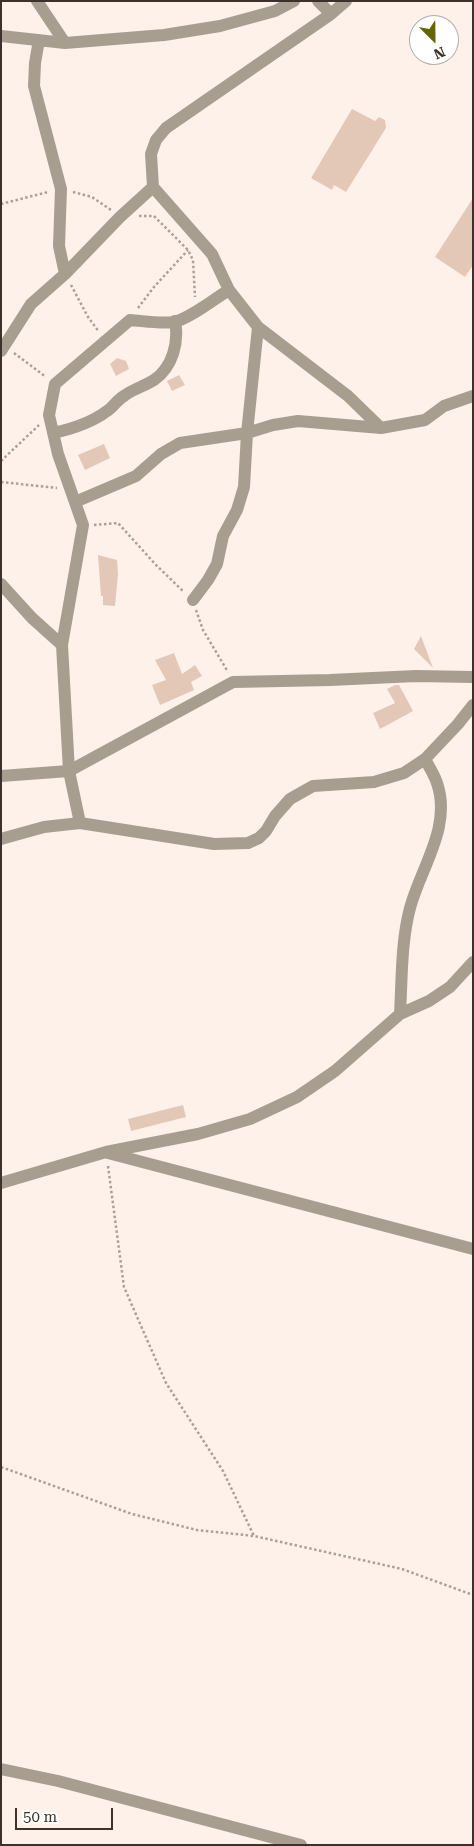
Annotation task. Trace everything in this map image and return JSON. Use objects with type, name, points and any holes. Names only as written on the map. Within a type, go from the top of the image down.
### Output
[{"type":"street","points":[[37,1],[65,43]]},
{"type":"street","points":[[1,36],[65,43],[164,35],[220,26],[275,11],[294,1]]},
{"type":"street","points":[[318,1],[331,14]]},
{"type":"street","points":[[346,1],[331,14],[166,128],[156,140],[151,154],[153,187],[212,254],[229,290],[258,327],[348,396],[382,428]]},
{"type":"street","points":[[39,40],[34,86],[61,189],[60,246],[65,274]]},
{"type":"street","points":[[2,348],[31,304],[65,274],[120,217],[153,187]]},
{"type":"street","points":[[80,823],[69,771],[62,645],[83,525],[58,454],[49,415],[55,384],[130,320],[176,321],[185,318],[229,290]]},
{"type":"street","points":[[53,433],[77,428],[107,411],[123,396],[155,379],[167,368],[175,349],[178,335],[176,321]]},
{"type":"street","points":[[193,600],[217,564],[223,536],[237,510],[244,487],[247,434],[258,327]]},
{"type":"street","points":[[73,496],[136,476],[161,454],[176,445],[247,434],[273,425],[298,421],[382,428],[424,420],[444,406],[473,396]]},
{"type":"street","points":[[1,584],[32,618],[62,645]]},
{"type":"street","points":[[1,776],[69,771],[233,682],[416,676],[473,677]]},
{"type":"street","points":[[1,839],[44,828],[80,823],[214,844],[248,843],[259,838],[266,831],[275,816],[290,799],[313,786],[374,782],[404,773],[425,759],[473,705]]},
{"type":"street","points":[[400,1014],[402,961],[410,907],[439,829],[440,808],[437,783],[425,759]]},
{"type":"street","points":[[1,1183],[106,1152],[198,1134],[250,1119],[297,1097],[335,1071],[400,1014],[429,1001],[450,987],[473,962]]},
{"type":"street","points":[[106,1152],[473,1249]]},
{"type":"street","points":[[1,1769],[300,1845]]},
{"type":"path","points":[[120,217],[154,216],[188,250],[194,260],[195,311]]},
{"type":"path","points":[[130,320],[154,287],[198,237]]},
{"type":"path","points":[[65,274],[88,317],[105,341]]},
{"type":"path","points":[[2,348],[55,384]]},
{"type":"path","points":[[1,461],[49,415]]},
{"type":"path","points":[[1,482],[73,496]]},
{"type":"path","points":[[83,525],[118,523],[156,565],[193,600],[203,630],[233,682]]},
{"type":"path","points":[[106,1152],[124,1287],[166,1383],[223,1472],[254,1536]]},
{"type":"path","points":[[1,1467],[132,1514],[197,1530],[254,1536],[402,1569],[473,1595]]},
{"type":"building","points":[[352,109],[375,121],[379,117],[385,120],[386,128],[346,192],[334,185],[332,190],[311,178]]},
{"type":"building","points":[[473,198],[473,265],[465,277],[435,257]]},
{"type":"building","points":[[117,358],[126,361],[129,369],[116,376],[110,364]]},
{"type":"building","points":[[179,375],[185,385],[172,391],[167,381]]},
{"type":"building","points":[[104,444],[110,458],[85,470],[78,455]]},
{"type":"building","points":[[98,555],[117,560],[118,574],[115,606],[103,605]]},
{"type":"building","points":[[421,636],[433,668],[414,649]]},
{"type":"building","points":[[174,653],[182,674],[195,665],[202,676],[191,682],[194,690],[160,705],[152,685],[166,680],[155,660]]},
{"type":"building","points":[[399,685],[413,711],[380,729],[373,713],[395,703],[387,689]]},
{"type":"building","points":[[183,1105],[186,1117],[131,1131],[128,1119]]}]
